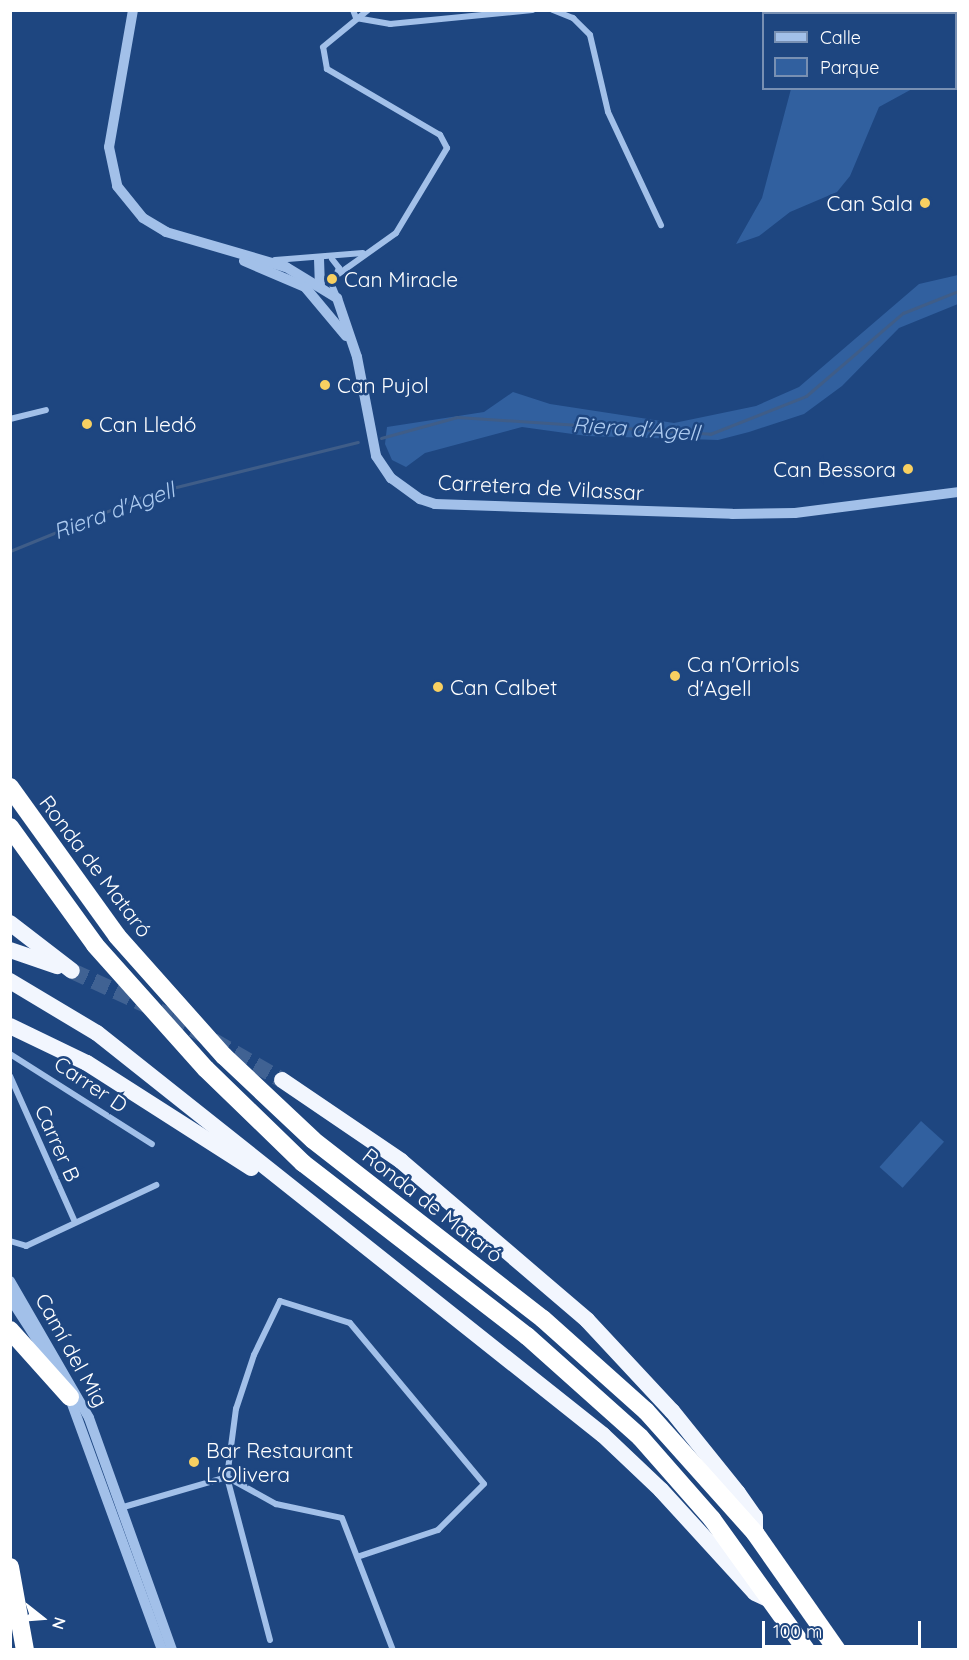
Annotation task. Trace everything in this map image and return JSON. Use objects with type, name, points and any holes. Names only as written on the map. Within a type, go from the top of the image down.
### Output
[{"type":"highway","name":"Ronda de Mataró","points":[[10,787],[117,936],[224,1056],[313,1140],[605,1372],[755,1533],[837,1650]]},
{"type":"highway","points":[[10,827],[95,945],[206,1069],[303,1163],[527,1336],[640,1437],[775,1603],[806,1650]]},
{"type":"highway","points":[[10,923],[72,971],[10,950]]},
{"type":"highway","points":[[10,981],[97,1033],[603,1435],[661,1490],[755,1593],[775,1603]]},
{"type":"highway","points":[[10,1026],[87,1063],[306,1199]]},
{"type":"highway","points":[[282,1080],[401,1161],[587,1320],[672,1411],[738,1493],[755,1517],[755,1533]]},
{"type":"highway","points":[[10,1330],[70,1397]]},
{"type":"highway","points":[[10,1567],[26,1650]]},
{"type":"street","points":[[133,10],[109,147],[117,186],[143,218],[166,232],[320,285],[337,298]]},
{"type":"street","points":[[353,10],[356,18]]},
{"type":"street","points":[[320,285],[335,280],[366,252],[396,233],[447,148],[440,135],[327,69],[323,47],[368,10]]},
{"type":"street","points":[[356,18],[414,23],[532,10]]},
{"type":"street","points":[[553,10],[573,18],[590,35],[608,112],[661,225]]},
{"type":"street","points":[[261,264],[331,259],[366,252]]},
{"type":"street","points":[[319,259],[320,285],[357,357]]},
{"type":"street","points":[[331,259],[337,298]]},
{"type":"street","points":[[261,264],[305,287],[342,327]]},
{"type":"street","name":"Carretera de Vilassar","points":[[337,298],[357,357],[375,456],[402,488],[435,504],[795,513],[958,492]]},
{"type":"street","points":[[10,419],[46,410]]},
{"type":"street","points":[[10,1062],[14,1055]]},
{"type":"street","name":"Carrer D","points":[[14,1055],[152,1144]]},
{"type":"street","name":"Carrer B","points":[[10,1076],[75,1222]]},
{"type":"street","points":[[11,1242],[26,1246],[156,1185]]},
{"type":"street","name":"Camí del Mig","points":[[10,1281],[78,1393],[162,1650]]},
{"type":"street","name":"Camí del Mig","points":[[10,1298],[70,1397],[120,1508],[172,1650]]},
{"type":"street","points":[[270,1640],[227,1477],[236,1409],[254,1354],[280,1301],[350,1323],[484,1484],[438,1530],[357,1557]]},
{"type":"street","points":[[120,1508],[227,1477],[276,1504],[342,1518],[393,1650]]},
{"type":"street","name":"Camí del Mig","points":[[120,1508],[146,1605]]},
{"type":"green space","points":[[800,11],[958,11],[958,66],[957,12]]},
{"type":"green space","points":[[791,90],[910,90],[879,107],[850,176],[837,192],[790,212],[759,236],[736,244],[762,198]]},
{"type":"green space","points":[[958,275],[958,304],[899,328],[842,386],[804,414],[749,432],[718,440],[587,436],[522,427],[425,453],[406,467],[392,460],[385,444],[387,427],[484,412],[513,392],[550,404],[674,423],[756,406],[799,387],[919,284]]},
{"type":"green space","points":[[921,1121],[944,1142],[903,1188],[880,1167]]},
{"type":"waterway","name":"Riera d'Agell","points":[[381,438],[457,417],[710,434],[806,396],[903,313],[958,291]]},
{"type":"waterway","name":"Riera d'Agell","points":[[10,551],[152,493],[358,442]]},
{"type":"tunnel","points":[[72,971],[172,1017],[282,1080]]},
{"type":"place","name":"Can Sala","points":[[925,203]]},
{"type":"place","name":"Can Miracle","points":[[332,279]]},
{"type":"place","name":"Can Pujol","points":[[325,385]]},
{"type":"place","name":"Can Lledó","points":[[87,424]]},
{"type":"place","name":"Can Bessora","points":[[908,469]]},
{"type":"place","name":"Ca n'Orriols d'Agell","points":[[675,676]]},
{"type":"place","name":"Can Calbet","points":[[438,687]]},
{"type":"place","name":"Bar Restaurant L'Olivera","points":[[194,1462]]}]
